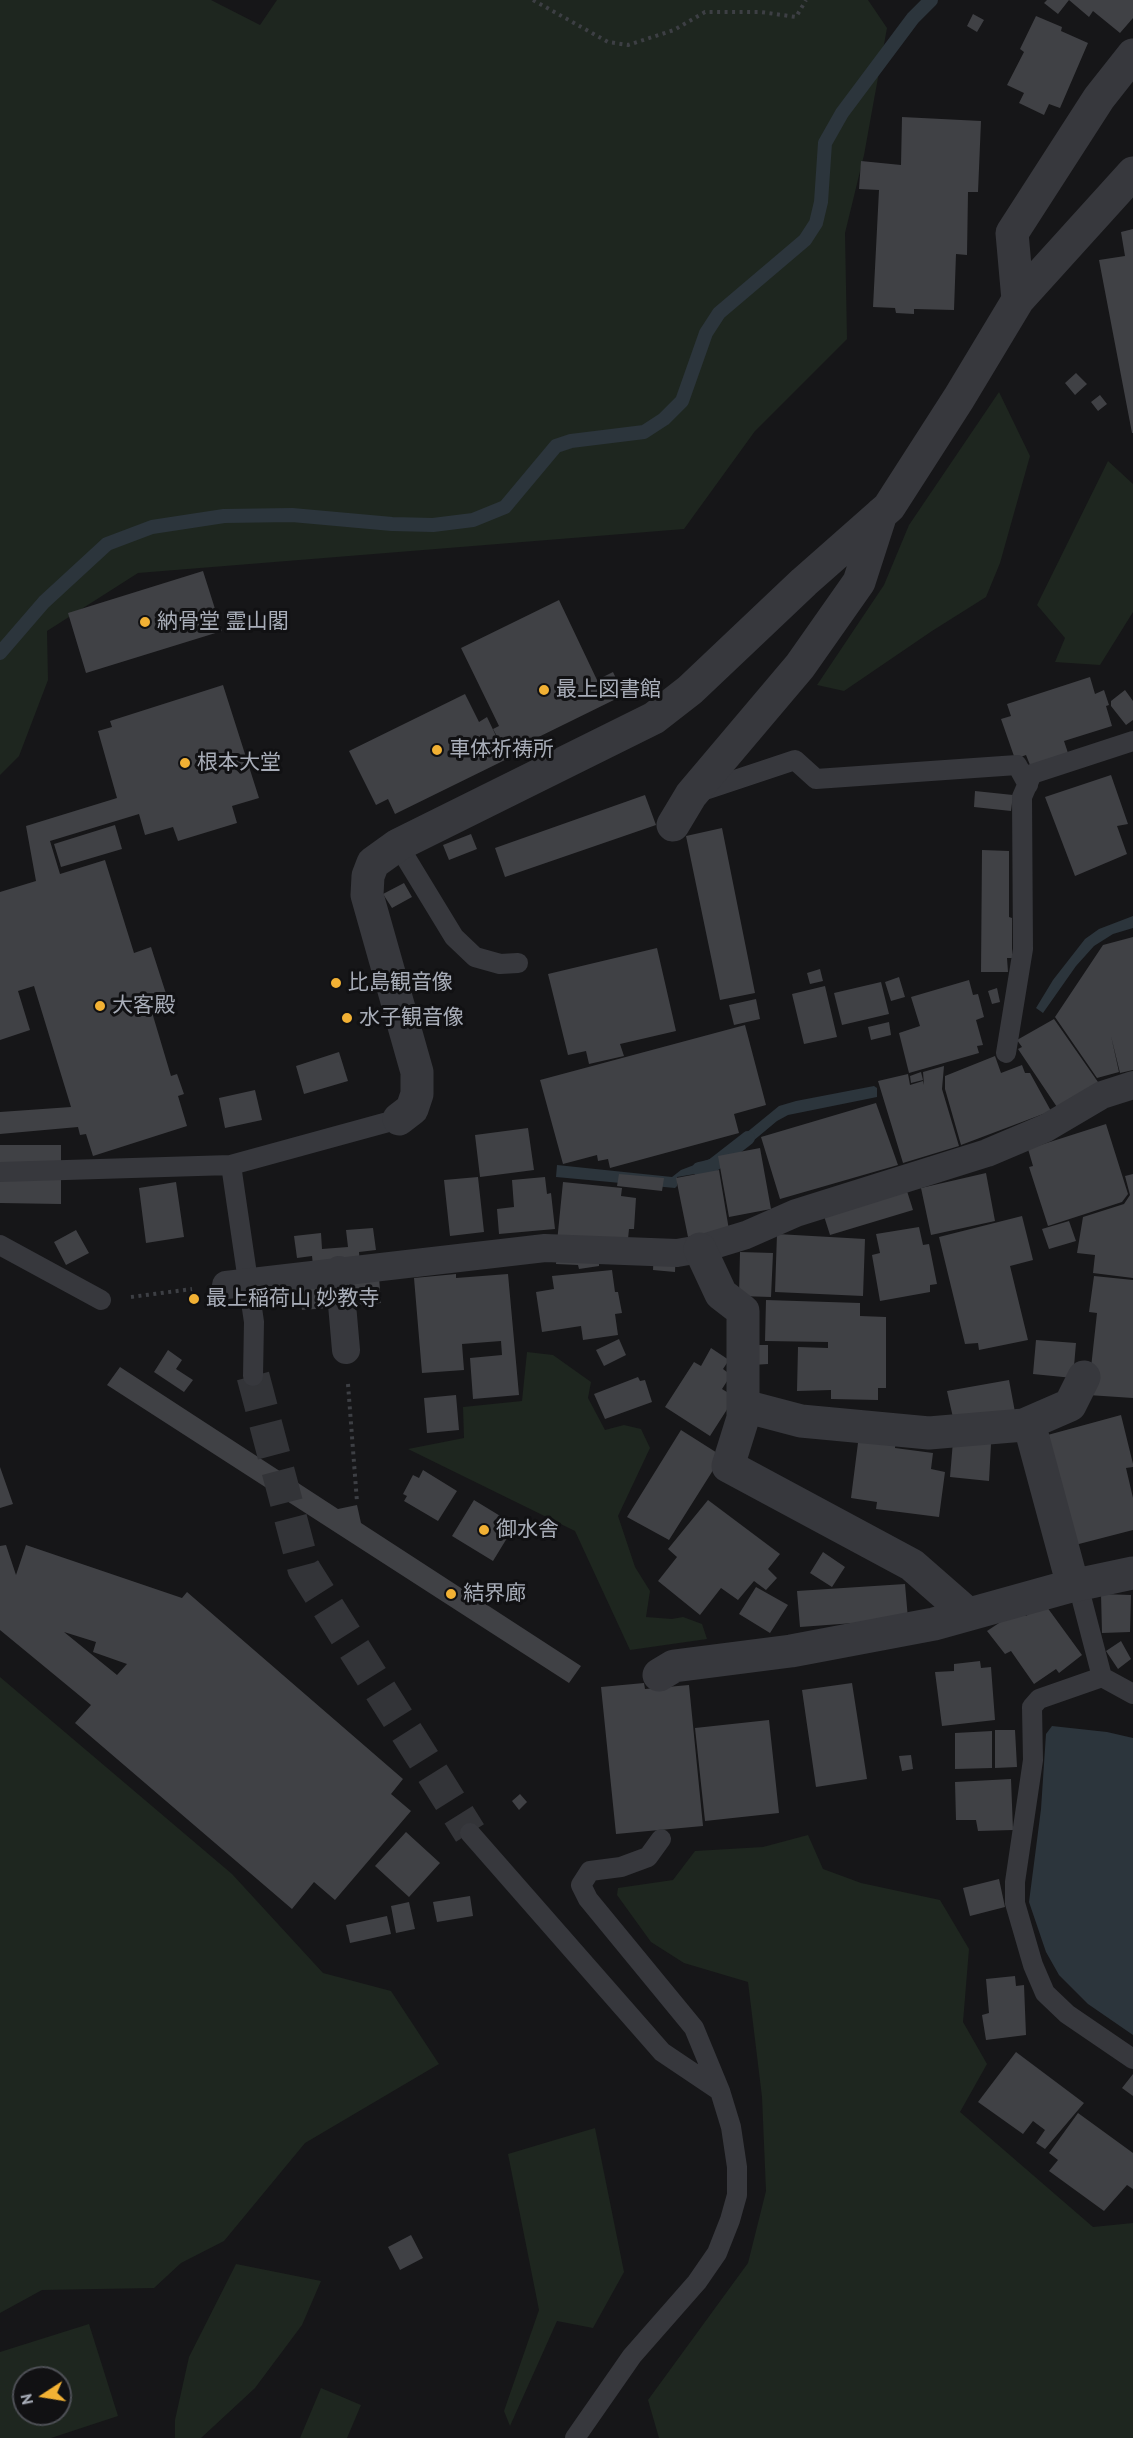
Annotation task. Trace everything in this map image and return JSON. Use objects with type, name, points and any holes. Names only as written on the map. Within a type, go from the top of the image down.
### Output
[{"type":"street","points":[[1018,300],[1012,233],[1098,98],[1133,55]]},
{"type":"street","points":[[399,1119],[412,1109],[417,1094],[417,1072],[367,895],[368,876],[373,863],[398,845],[654,718],[690,690],[804,582],[889,507],[953,408],[1018,300],[1133,173]]},
{"type":"street","points":[[672,825],[692,795],[800,666],[859,582],[881,514]]},
{"type":"street","points":[[237,1283],[545,1248],[677,1253],[700,1249],[746,1235],[796,1213],[987,1153],[1046,1128],[1102,1095],[1133,1085]]},
{"type":"street","points":[[700,1249],[722,1294],[743,1311],[744,1418],[728,1466],[912,1564],[968,1614]]},
{"type":"street","points":[[339,1270],[346,1350]]},
{"type":"street","points":[[744,1406],[801,1421],[929,1433],[1029,1423],[1070,1405],[1084,1377]]},
{"type":"street","points":[[1029,1423],[1075,1585]]},
{"type":"street","points":[[659,1675],[674,1666],[791,1650],[934,1624],[1075,1585],[1133,1573]]},
{"type":"lane","points":[[1006,1053],[1023,949],[1022,797],[1032,774],[1133,741]]},
{"type":"lane","points":[[692,795],[795,760],[816,779],[1017,765],[1028,785]]},
{"type":"lane","points":[[398,845],[454,937],[475,957],[500,964],[518,963]]},
{"type":"lane","points":[[0,1172],[231,1165],[399,1119]]},
{"type":"lane","points":[[231,1165],[237,1283],[254,1322],[253,1376]]},
{"type":"lane","points":[[0,1245],[101,1300]]},
{"type":"lane","points":[[1075,1585],[1102,1677],[1133,1694]]},
{"type":"lane","points":[[1102,1677],[1039,1698],[1032,1707],[1033,1760],[1015,1882],[1015,1903],[1033,1965],[1045,1993],[1067,2014],[1133,2059]]},
{"type":"lane","points":[[470,1833],[662,2052],[720,2091]]},
{"type":"lane","points":[[575,2438],[632,2356],[697,2282],[717,2253],[737,2195],[734,2147],[720,2091],[694,2028],[588,1899],[581,1885],[590,1871],[621,1867],[648,1857],[661,1839]]},
{"type":"path","points":[[533,0],[608,42],[628,45],[674,30],[705,12],[760,12],[796,17],[806,0]]},
{"type":"path","points":[[101,1300],[237,1283]]},
{"type":"path","points":[[346,1350],[357,1502]]},
{"type":"shaded area","points":[[0,0],[211,0],[260,25],[277,0],[868,0],[887,28],[864,155],[845,233],[847,339],[755,431],[684,529],[138,573],[47,631],[48,680],[19,756],[0,775]]},
{"type":"shaded area","points":[[999,392],[1030,456],[1000,563],[986,597],[844,691],[817,685],[884,585],[909,525]]},
{"type":"shaded area","points":[[1108,461],[1133,484],[1133,612],[1100,665],[1055,662],[1065,638],[1037,605]]},
{"type":"shaded area","points":[[1133,916],[1133,928],[1113,934],[1094,946],[1076,966],[1043,1013],[1036,1008],[1053,980],[1085,939],[1099,929]]},
{"type":"shaded area","points":[[874,1086],[877,1088],[877,1097],[788,1115],[777,1121],[747,1146],[724,1151],[779,1106]]},
{"type":"shaded area","points":[[715,1157],[718,1170],[677,1177],[675,1188],[556,1177],[557,1165],[672,1177],[681,1170]]},
{"type":"shaded area","points":[[527,1352],[553,1355],[591,1382],[588,1398],[605,1430],[624,1425],[641,1429],[650,1448],[618,1516],[635,1567],[650,1591],[646,1617],[672,1619],[683,1617],[702,1624],[707,1639],[630,1650],[575,1531],[408,1449],[464,1438],[463,1407],[522,1401]]},
{"type":"shaded area","points":[[0,1677],[232,1874],[323,1973],[391,1991],[439,2064],[305,2143],[224,2241],[181,2263],[154,2288],[42,2290],[0,2313]]},
{"type":"shaded area","points":[[1052,1726],[1107,1732],[1133,1738],[1133,2035],[1088,2004],[1059,1975],[1046,1952],[1029,1902],[1041,1809],[1046,1734]]},
{"type":"shaded area","points":[[808,1835],[823,1869],[861,1883],[940,1900],[969,1949],[963,2022],[987,2064],[960,2112],[1093,2227],[1133,2223],[1133,2438],[659,2438],[648,2400],[748,2263],[766,2191],[762,2097],[748,1982],[684,1963],[651,1942],[617,1895],[618,1888],[673,1880],[695,1851],[763,1847]]},
{"type":"shaded area","points":[[595,2128],[624,2272],[593,2328],[557,2321],[510,2426],[504,2411],[539,2310],[508,2154]]},
{"type":"shaded area","points":[[236,2264],[321,2281],[302,2325],[255,2388],[201,2438],[175,2438],[175,2420],[189,2357]]},
{"type":"shaded area","points":[[89,2324],[118,2416],[51,2438],[0,2438],[0,2352]]},
{"type":"shaded area","points":[[321,2388],[361,2405],[347,2438],[300,2438]]},
{"type":"building","points":[[1047,0],[1069,0],[1058,14],[1044,3]]},
{"type":"building","points":[[1069,0],[1133,0],[1133,18],[1120,33],[1093,11],[1089,17]]},
{"type":"building","points":[[973,14],[984,20],[977,32],[967,26]]},
{"type":"building","points":[[1036,16],[1062,27],[1061,31],[1088,43],[1060,108],[1049,104],[1044,115],[1019,103],[1024,93],[1007,85],[1024,52],[1020,49]]},
{"type":"building","points":[[902,117],[981,121],[978,192],[968,192],[967,255],[956,254],[954,310],[914,309],[914,314],[896,313],[895,308],[873,307],[879,190],[859,189],[861,161],[901,165]]},
{"type":"building","points":[[1133,229],[1132,433],[1099,260],[1125,256],[1121,232]]},
{"type":"building","points":[[1076,373],[1087,384],[1075,395],[1065,383]]},
{"type":"building","points":[[1100,395],[1107,404],[1098,411],[1091,402]]},
{"type":"building","name":"納骨堂 霊山閣","points":[[203,571],[222,631],[86,673],[68,613]]},
{"type":"building","points":[[559,600],[597,680],[613,672],[624,695],[506,753],[493,729],[499,726],[461,648]]},
{"type":"building","points":[[1090,677],[1095,694],[1104,690],[1112,726],[1064,741],[1068,753],[1030,765],[1026,755],[1015,759],[1001,719],[1011,716],[1007,704]]},
{"type":"building","name":"大客殿","points":[[223,685],[259,798],[232,806],[237,823],[178,841],[173,827],[145,835],[139,814],[50,841],[60,874],[105,860],[134,953],[151,947],[169,1003],[151,1009],[171,1076],[177,1074],[184,1094],[178,1096],[187,1126],[93,1156],[86,1134],[80,1135],[78,1127],[0,1134],[0,1112],[71,1107],[34,986],[18,991],[30,1030],[0,1040],[0,892],[36,881],[26,826],[117,798],[98,731],[112,727],[110,721]]},
{"type":"building","points":[[1125,690],[1133,701],[1133,720],[1126,725],[1111,706],[1111,701]]},
{"type":"building","name":"車体祈祷所","points":[[465,694],[479,722],[487,717],[507,759],[395,814],[388,799],[376,805],[349,751]]},
{"type":"building","points":[[1111,775],[1128,824],[1117,826],[1127,854],[1075,876],[1045,797]]},
{"type":"building","points":[[975,791],[1013,795],[1011,811],[974,807]]},
{"type":"building","points":[[645,795],[656,825],[505,877],[495,848]]},
{"type":"building","points":[[115,825],[122,849],[61,867],[54,844]]},
{"type":"building","points":[[722,828],[755,993],[720,1000],[686,836]]},
{"type":"building","points":[[471,834],[477,849],[449,860],[443,845]]},
{"type":"building","points":[[982,850],[1009,851],[1009,917],[1012,918],[1012,958],[1007,958],[1008,972],[981,972]]},
{"type":"building","points":[[404,883],[412,897],[392,908],[383,894]]},
{"type":"building","points":[[1133,937],[1133,1070],[1120,1073],[1111,1036],[1119,1072],[1097,1078],[1055,1017],[1103,945]]},
{"type":"building","points":[[657,948],[676,1031],[620,1044],[624,1056],[589,1064],[586,1051],[568,1055],[548,974]]},
{"type":"building","points":[[820,969],[823,981],[810,984],[807,973]]},
{"type":"building","points":[[899,977],[905,997],[891,1001],[885,982]]},
{"type":"building","points":[[969,980],[973,995],[978,994],[984,1017],[976,1020],[983,1045],[977,1046],[979,1053],[909,1073],[899,1033],[920,1026],[911,997]]},
{"type":"building","points":[[881,982],[889,1014],[842,1025],[834,993]]},
{"type":"building","points":[[825,986],[837,1037],[804,1044],[792,994]]},
{"type":"building","points":[[997,988],[1000,1002],[992,1004],[988,991]]},
{"type":"building","points":[[756,999],[760,1019],[734,1025],[729,1005]]},
{"type":"building","points":[[1054,1019],[1098,1082],[1059,1110],[1018,1049],[1022,1047],[1017,1040]]},
{"type":"building","points":[[889,1022],[891,1035],[871,1040],[868,1027]]},
{"type":"building","points":[[745,1025],[766,1105],[734,1114],[739,1133],[610,1168],[608,1159],[598,1161],[597,1155],[563,1164],[540,1080]]},
{"type":"building","points":[[339,1052],[348,1081],[304,1094],[296,1066]]},
{"type":"building","points":[[995,1056],[1001,1073],[1022,1065],[1025,1073],[1030,1073],[1051,1111],[961,1145],[945,1089],[945,1076]]},
{"type":"building","points":[[944,1066],[942,1089],[959,1146],[903,1163],[878,1081],[908,1074],[910,1085],[923,1081],[924,1085],[923,1072]]},
{"type":"building","points":[[921,1072],[923,1080],[911,1083],[910,1076]]},
{"type":"building","points":[[255,1090],[262,1120],[225,1128],[219,1098]]},
{"type":"building","points":[[876,1103],[898,1165],[780,1199],[761,1137]]},
{"type":"building","points":[[1106,1124],[1128,1194],[1122,1202],[1048,1226],[1029,1167],[1033,1166],[1028,1149]]},
{"type":"building","points":[[528,1128],[534,1170],[480,1177],[475,1135]]},
{"type":"building","points":[[0,1145],[61,1145],[61,1204],[0,1203]]},
{"type":"building","points":[[760,1148],[771,1209],[729,1217],[718,1156]]},
{"type":"building","points":[[719,1170],[729,1230],[688,1237],[676,1178]]},
{"type":"building","points":[[986,1173],[995,1221],[931,1235],[921,1188]]},
{"type":"building","points":[[619,1174],[664,1178],[662,1191],[617,1186]]},
{"type":"building","points":[[1133,1174],[1133,1278],[1093,1273],[1095,1255],[1077,1253],[1083,1217],[1124,1204],[1130,1195],[1125,1176]]},
{"type":"building","points":[[478,1177],[484,1232],[450,1236],[444,1180]]},
{"type":"building","points":[[545,1177],[547,1194],[551,1193],[555,1229],[499,1234],[497,1209],[514,1207],[512,1180]]},
{"type":"building","points":[[176,1182],[184,1237],[146,1243],[139,1188]]},
{"type":"building","points":[[563,1182],[622,1188],[621,1196],[636,1198],[634,1229],[629,1229],[627,1249],[557,1242]]},
{"type":"building","points":[[907,1191],[913,1210],[830,1235],[824,1216]]},
{"type":"building","points":[[1022,1216],[1033,1260],[1010,1266],[1028,1340],[979,1350],[978,1343],[965,1344],[939,1237]]},
{"type":"building","points":[[1069,1221],[1076,1241],[1049,1249],[1042,1229]]},
{"type":"building","points":[[919,1227],[923,1245],[929,1244],[937,1284],[930,1285],[930,1292],[880,1301],[872,1255],[880,1253],[876,1234]]},
{"type":"building","points":[[373,1228],[376,1250],[359,1252],[361,1279],[379,1277],[381,1303],[355,1305],[353,1288],[326,1291],[328,1308],[302,1310],[299,1286],[315,1284],[312,1256],[297,1258],[294,1236],[321,1233],[322,1249],[348,1247],[346,1230]]},
{"type":"building","points":[[76,1230],[89,1253],[66,1265],[54,1242]]},
{"type":"building","points":[[777,1234],[865,1239],[863,1296],[775,1292]]},
{"type":"building","points":[[654,1248],[676,1249],[675,1272],[653,1270]]},
{"type":"building","points":[[740,1252],[773,1253],[771,1297],[739,1296]]},
{"type":"building","points":[[557,1253],[599,1257],[599,1266],[579,1269],[578,1265],[556,1264]]},
{"type":"building","points":[[612,1270],[615,1292],[618,1292],[622,1313],[615,1314],[618,1335],[583,1340],[581,1326],[542,1332],[536,1292],[554,1289],[552,1276]]},
{"type":"building","points":[[456,1274],[456,1278],[508,1274],[519,1395],[473,1399],[470,1358],[502,1355],[501,1341],[462,1344],[464,1370],[422,1373],[414,1278]]},
{"type":"building","points":[[1094,1276],[1133,1280],[1133,1398],[1088,1395],[1097,1313],[1089,1312]]},
{"type":"building","points":[[766,1300],[860,1303],[860,1316],[886,1317],[886,1388],[878,1388],[878,1400],[831,1399],[831,1390],[797,1391],[798,1347],[828,1348],[828,1342],[765,1341]]},
{"type":"building","points":[[619,1339],[626,1355],[604,1366],[596,1350]]},
{"type":"building","points":[[1036,1340],[1076,1343],[1073,1378],[1033,1374]]},
{"type":"building","points":[[753,1345],[768,1345],[768,1364],[753,1365]]},
{"type":"building","points":[[711,1348],[729,1360],[723,1369],[731,1375],[722,1389],[735,1397],[710,1436],[665,1407],[694,1362],[701,1366]]},
{"type":"building","points":[[168,1350],[182,1360],[176,1369],[193,1380],[184,1392],[154,1372]]},
{"type":"building","name":"結界廊","points":[[120,1367],[338,1509],[357,1505],[361,1523],[581,1666],[569,1683],[107,1385]]},
{"type":"building","points":[[638,1377],[640,1381],[645,1380],[652,1402],[605,1419],[594,1394]]},
{"type":"building","points":[[1009,1380],[1015,1412],[954,1422],[947,1391]]},
{"type":"building","points":[[456,1395],[459,1430],[427,1433],[424,1398]]},
{"type":"building","points":[[1121,1415],[1133,1464],[1133,1467],[1126,1468],[1133,1498],[1133,1530],[1075,1545],[1044,1436]]},
{"type":"building","points":[[681,1430],[722,1456],[669,1540],[627,1517]]},
{"type":"building","points":[[859,1435],[896,1439],[895,1448],[933,1453],[931,1469],[945,1472],[939,1517],[876,1509],[877,1502],[851,1498]]},
{"type":"building","points":[[953,1441],[991,1444],[989,1481],[950,1477]]},
{"type":"building","points":[[0,1467],[13,1504],[0,1508]]},
{"type":"building","points":[[423,1470],[457,1491],[438,1521],[404,1501],[407,1496],[403,1494],[413,1475],[419,1478]]},
{"type":"building","name":"御水舎","points":[[474,1500],[515,1525],[493,1561],[452,1536]]},
{"type":"building","points":[[708,1500],[780,1554],[768,1569],[777,1578],[766,1590],[754,1581],[738,1600],[721,1588],[700,1615],[658,1581],[677,1557],[668,1549]]},
{"type":"building","points":[[6,1545],[16,1575],[26,1545],[182,1598],[187,1592],[403,1779],[391,1794],[411,1811],[335,1900],[314,1882],[292,1909],[75,1723],[91,1705],[0,1630],[0,1546]],"holes":[[[64,1632],[96,1642],[93,1652],[127,1664],[117,1675]]]},
{"type":"building","points":[[823,1552],[845,1567],[832,1587],[810,1573]]},
{"type":"building","points":[[905,1584],[908,1619],[800,1627],[797,1591]]},
{"type":"building","points":[[756,1587],[788,1605],[770,1633],[739,1614]]},
{"type":"building","points":[[1101,1594],[1131,1595],[1130,1632],[1102,1633]]},
{"type":"building","points":[[1044,1603],[1082,1655],[1059,1673],[1056,1669],[1034,1684],[1011,1651],[1005,1654],[987,1631],[1020,1609],[1026,1616]]},
{"type":"building","points":[[1121,1641],[1131,1659],[1118,1669],[1106,1651]]},
{"type":"building","points":[[980,1661],[981,1668],[991,1667],[995,1720],[942,1726],[935,1672],[954,1671],[954,1664]]},
{"type":"building","points":[[644,1683],[645,1689],[689,1685],[703,1826],[616,1834],[601,1687]]},
{"type":"building","points":[[852,1683],[867,1779],[816,1787],[802,1690]]},
{"type":"building","points":[[769,1720],[779,1813],[705,1821],[695,1728]]},
{"type":"building","points":[[995,1730],[1015,1730],[1017,1767],[995,1768]]},
{"type":"building","points":[[992,1731],[992,1768],[955,1769],[955,1733]]},
{"type":"building","points":[[911,1755],[913,1769],[902,1771],[899,1756]]},
{"type":"building","points":[[1011,1779],[1013,1830],[978,1831],[976,1820],[956,1820],[955,1782]]},
{"type":"building","points":[[520,1794],[527,1802],[519,1810],[512,1801]]},
{"type":"building","points":[[406,1832],[440,1863],[409,1897],[375,1866]]},
{"type":"building","points":[[999,1879],[1005,1907],[970,1916],[963,1888]]},
{"type":"building","points":[[470,1896],[473,1916],[437,1922],[433,1902]]},
{"type":"building","points":[[409,1902],[415,1929],[396,1933],[391,1906]]},
{"type":"building","points":[[387,1916],[391,1934],[350,1943],[346,1925]]},
{"type":"building","points":[[1015,1976],[1016,1986],[1024,1985],[1026,2035],[986,2040],[982,2015],[989,2013],[986,1979]]},
{"type":"building","points":[[1016,2052],[1084,2103],[1045,2149],[1036,2143],[1045,2130],[1033,2121],[1023,2134],[978,2102]]},
{"type":"building","points":[[1133,2074],[1133,2096],[1122,2088]]},
{"type":"building","points":[[1078,2113],[1133,2153],[1133,2189],[1127,2185],[1104,2211],[1049,2171],[1058,2160],[1049,2153]]},
{"type":"building","points":[[411,2235],[423,2258],[400,2270],[388,2247]]},
{"type":"waterway","points":[[0,653],[44,602],[107,544],[152,527],[224,516],[292,515],[392,524],[433,525],[473,520],[505,507],[556,446],[571,441],[644,432],[664,419],[682,401],[706,333],[719,313],[805,240],[816,223],[821,202],[825,143],[842,113],[913,18],[931,0]]},
{"type":"waterway","points":[[699,1169],[712,1166],[748,1138]]},
{"type":"tunnel","points":[[253,1376],[304,1569],[470,1833]]},
{"type":"place","name":"納骨堂 霊山閣","points":[[145,622]]},
{"type":"place","name":"最上図書館","points":[[544,690]]},
{"type":"place","name":"車体祈祷所","points":[[437,750]]},
{"type":"place","name":"根本大堂","points":[[185,763]]},
{"type":"place","name":"比島観音像","points":[[336,983]]},
{"type":"place","name":"大客殿","points":[[100,1006]]},
{"type":"place","name":"水子観音像","points":[[347,1018]]},
{"type":"place","name":"最上稲荷山 妙教寺","points":[[194,1299]]},
{"type":"place","name":"御水舎","points":[[484,1530]]},
{"type":"place","name":"結界廊","points":[[451,1594]]}]
